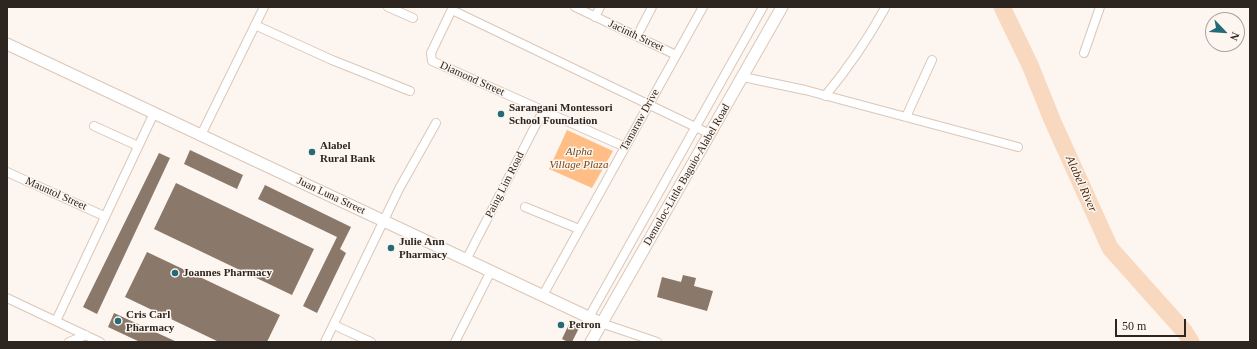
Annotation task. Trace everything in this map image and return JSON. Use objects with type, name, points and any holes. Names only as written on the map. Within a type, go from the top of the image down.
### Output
[{"type":"street","points":[[201,135],[264,7]]},
{"type":"street","points":[[388,7],[413,18]]},
{"type":"street","name":"Jacinth Street","points":[[575,7],[676,55]]},
{"type":"street","points":[[595,17],[600,7]]},
{"type":"street","points":[[637,36],[652,7]]},
{"type":"street","name":"Tamaraw Drive","points":[[543,295],[703,7]]},
{"type":"street","points":[[589,317],[763,7]]},
{"type":"street","name":"Demoloc-Little Baguio-Alabel Road","points":[[591,342],[782,7]]},
{"type":"street","points":[[1084,53],[1100,7]]},
{"type":"street","points":[[825,96],[848,70],[866,43],[885,8]]},
{"type":"street","points":[[452,9],[710,134]]},
{"type":"street","name":"Diamond Street","points":[[452,9],[431,53],[431,59],[434,62],[625,147]]},
{"type":"street","points":[[255,25],[332,60],[410,91]]},
{"type":"street","name":"Juan Luna Street","points":[[7,44],[602,323],[657,342]]},
{"type":"street","points":[[906,117],[932,60]]},
{"type":"street","points":[[743,77],[778,84],[1018,147]]},
{"type":"street","name":"Paing Lim Road","points":[[466,260],[543,111]]},
{"type":"street","points":[[56,321],[104,216],[154,113]]},
{"type":"street","points":[[325,342],[383,220],[436,123]]},
{"type":"street","points":[[94,126],[138,146]]},
{"type":"street","name":"Mauntol Street","points":[[7,172],[104,216]]},
{"type":"street","points":[[525,207],[579,229]]},
{"type":"street","points":[[455,342],[491,271]]},
{"type":"street","points":[[7,298],[100,342]]},
{"type":"street","points":[[334,325],[371,342]]},
{"type":"street","points":[[69,342],[86,335]]},
{"type":"green space","name":"Alpha Village Plaza","points":[[567,130],[613,151],[592,188],[549,169]]},
{"type":"shaded area","points":[[996,7],[1006,7],[1030,65],[999,13]]},
{"type":"building","points":[[190,150],[243,175],[237,189],[184,164]]},
{"type":"building","points":[[159,153],[170,158],[97,314],[83,307]]},
{"type":"building","points":[[176,183],[314,249],[292,295],[154,229]]},
{"type":"building","points":[[265,185],[351,227],[340,249],[346,253],[317,313],[303,306],[337,237],[258,199]]},
{"type":"building","points":[[147,252],[280,315],[267,342],[219,342],[125,297]]},
{"type":"building","points":[[683,275],[696,278],[694,286],[713,291],[707,311],[657,297],[662,277],[681,282]]},
{"type":"building","points":[[114,313],[177,342],[140,342],[108,327]]},
{"type":"building","points":[[570,322],[580,326],[572,342],[568,342],[562,339]]},
{"type":"waterway","name":"Alabel River","points":[[1002,7],[1030,65],[1053,122],[1110,248],[1185,332],[1191,342]]},
{"type":"place","name":"Sarangani Montessori School Foundation","points":[[501,114]]},
{"type":"place","name":"Alabel Rural Bank","points":[[312,152]]},
{"type":"place","name":"Julie Ann Pharmacy","points":[[391,248]]},
{"type":"place","name":"Joannes Pharmacy","points":[[175,273]]},
{"type":"place","name":"Cris Carl Pharmacy","points":[[118,321]]},
{"type":"place","name":"Petron","points":[[561,325]]}]
